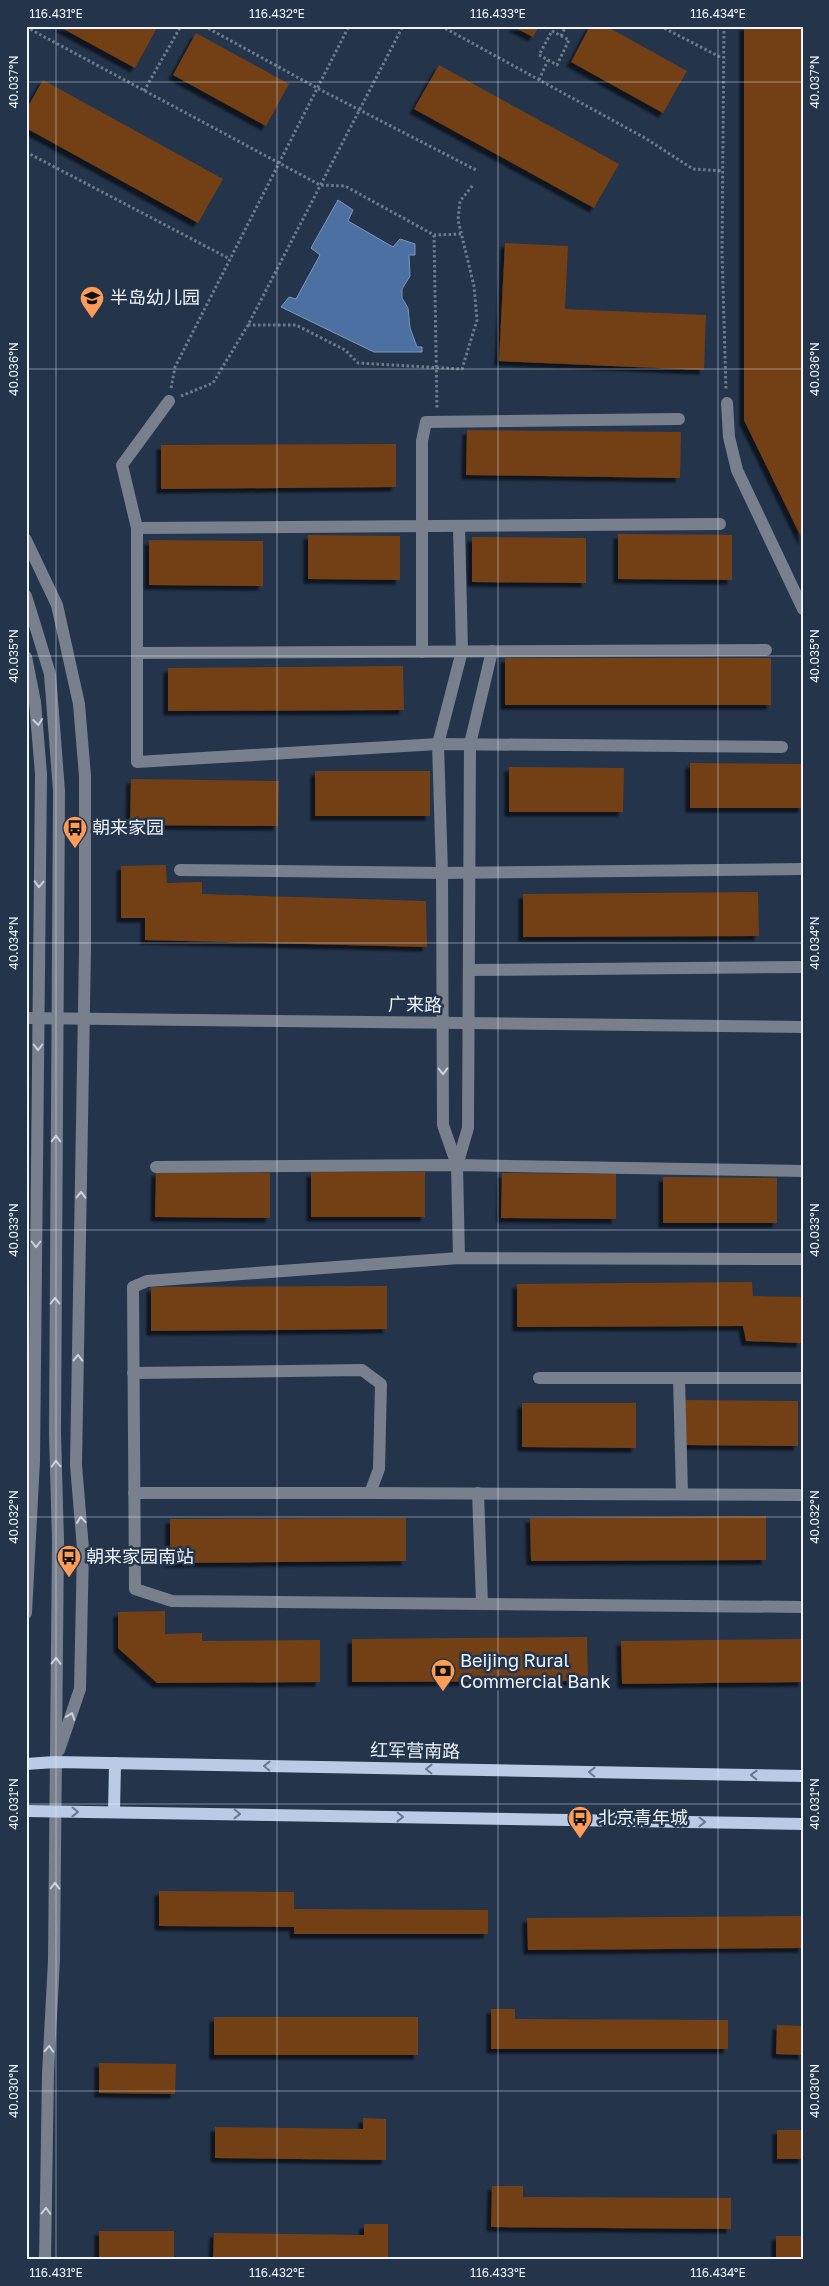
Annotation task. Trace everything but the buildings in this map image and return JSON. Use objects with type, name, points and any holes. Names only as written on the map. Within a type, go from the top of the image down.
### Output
[{"type":"main road","name":"红军营南路","points":[[26,1764],[55,1762],[803,1776]]},
{"type":"main road","points":[[114,1812],[115,1763]]},
{"type":"main road","points":[[26,1811],[803,1824]]},
{"type":"street","points":[[169,401],[122,465],[137,528],[137,762],[438,744],[782,748]]},
{"type":"street","points":[[726,403],[729,437],[737,470],[803,609]]},
{"type":"street","points":[[422,652],[422,441],[426,422],[679,419]]},
{"type":"street","points":[[137,528],[720,524]]},
{"type":"street","points":[[457,1164],[443,1125],[442,873],[438,744],[462,651],[459,527]]},
{"type":"street","points":[[26,540],[57,605],[79,704],[85,776],[84,1018],[76,1464],[83,1549],[80,1689],[55,1762]]},
{"type":"street","points":[[26,596],[50,674],[58,748],[55,1433],[58,1542],[55,1811],[45,2260]]},
{"type":"street","points":[[137,653],[766,650]]},
{"type":"street","points":[[459,1258],[457,1164],[468,1128],[470,744],[492,651]]},
{"type":"street","points":[[26,656],[36,702],[41,774],[32,1018],[34,1460],[26,1613]]},
{"type":"street","points":[[180,870],[442,873],[803,869]]},
{"type":"street","points":[[469,970],[803,967]]},
{"type":"street","name":"广来路","points":[[32,1018],[803,1027]]},
{"type":"street","points":[[156,1167],[457,1164],[803,1171]]},
{"type":"street","points":[[803,1259],[459,1258],[147,1280],[133,1287],[135,1589],[172,1601],[803,1606]]},
{"type":"street","points":[[133,1373],[362,1370],[381,1384],[379,1469],[370,1493]]},
{"type":"street","points":[[539,1378],[803,1378]]},
{"type":"street","points":[[679,1378],[682,1494]]},
{"type":"street","points":[[134,1493],[803,1495]]},
{"type":"street","points":[[478,1493],[482,1604]]},
{"type":"path","points":[[144,91],[181,26]]},
{"type":"path","points":[[204,26],[478,171]]},
{"type":"path","points":[[169,401],[175,367],[349,26]]},
{"type":"path","points":[[169,401],[213,383],[248,325],[403,26]]},
{"type":"path","points":[[441,26],[645,138],[693,169],[723,171]]},
{"type":"path","points":[[561,36],[566,26]]},
{"type":"path","points":[[660,26],[722,58]]},
{"type":"path","points":[[724,26],[722,58],[722,252],[726,403]]},
{"type":"path","points":[[26,27],[320,185],[345,186],[434,235],[462,234]]},
{"type":"path","points":[[552,31],[561,36],[569,40],[557,64],[539,55],[552,31]]},
{"type":"path","points":[[539,80],[548,60]]},
{"type":"path","points":[[26,152],[230,259]]},
{"type":"path","points":[[248,325],[296,325],[345,350],[358,363],[462,368],[477,320],[474,286],[458,220],[460,201],[473,185]]},
{"type":"path","points":[[434,235],[437,411]]},
{"type":"water","points":[[338,200],[353,210],[348,221],[393,247],[400,239],[415,244],[415,255],[409,255],[410,276],[402,289],[402,298],[408,308],[410,328],[417,347],[422,347],[422,352],[374,352],[281,307],[289,297],[296,299],[320,255],[311,248]]},
{"type":"place","name":"半岛幼儿园","points":[[92,319]]},
{"type":"place","name":"朝来家园","points":[[75,849]]},
{"type":"place","name":"朝来家园南站","points":[[69,1578]]},
{"type":"place","name":"Beijing Rural Commercial Bank","points":[[443,1692]]},
{"type":"place","name":"北京青年城","points":[[580,1839]]}]
